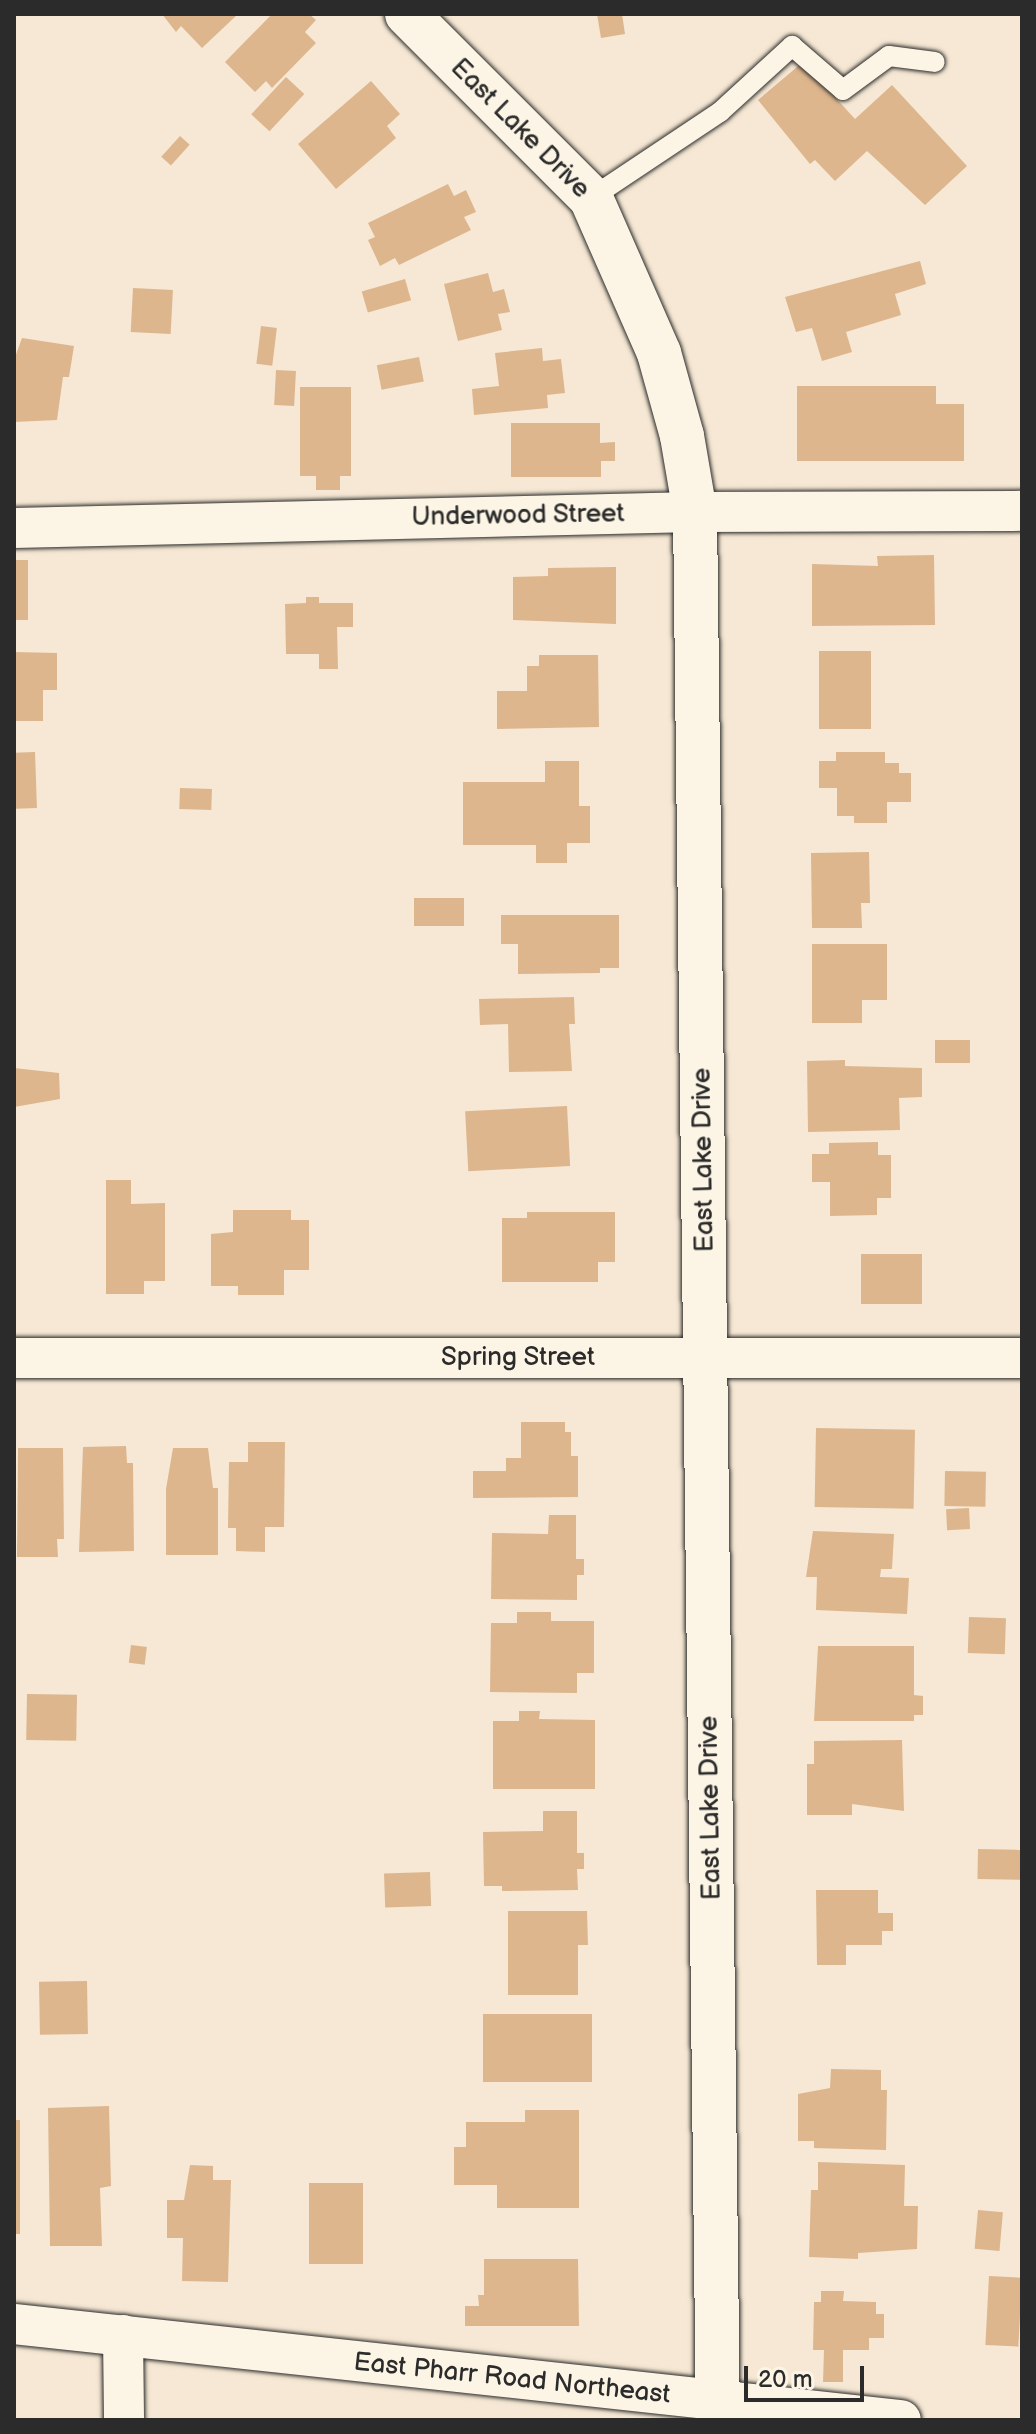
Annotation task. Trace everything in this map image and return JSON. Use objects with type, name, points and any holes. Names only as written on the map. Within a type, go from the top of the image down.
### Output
[{"type":"street","name":"East Lake Drive","points":[[407,14],[591,198],[659,353],[682,436],[695,512],[718,2411]]},
{"type":"street","name":"Underwood Street","points":[[14,528],[695,512],[1022,511]]},
{"type":"street","name":"Spring Street","points":[[14,1358],[1022,1358]]},
{"type":"street","name":"East Pharr Road Northeast","points":[[14,2324],[123,2335],[718,2411],[901,2420]]},
{"type":"street","points":[[123,2335],[124,2420]]},
{"type":"lane","points":[[591,198],[720,112],[792,46],[843,90],[889,56],[935,62]]},
{"type":"building","points":[[162,14],[238,14],[202,48],[181,26],[176,32]]},
{"type":"building","points":[[272,14],[309,14],[316,20],[305,32],[316,43],[272,88],[266,81],[255,92],[225,62]]},
{"type":"building","points":[[597,14],[622,14],[625,34],[601,38]]},
{"type":"building","points":[[803,62],[855,119],[892,85],[967,166],[925,205],[867,151],[835,181],[815,160],[810,164],[758,100]]},
{"type":"building","points":[[286,77],[304,94],[270,131],[251,114]]},
{"type":"building","points":[[371,81],[400,114],[387,126],[396,138],[336,189],[298,144]]},
{"type":"building","points":[[180,136],[190,145],[171,166],[161,157]]},
{"type":"building","points":[[448,184],[454,196],[466,190],[476,212],[464,217],[471,230],[399,265],[395,258],[380,266],[368,240],[375,237],[368,223]]},
{"type":"building","points":[[920,261],[926,284],[895,294],[901,315],[846,332],[852,352],[822,361],[812,328],[796,332],[785,297]]},
{"type":"building","points":[[488,273],[493,292],[504,289],[510,312],[498,314],[502,330],[458,341],[444,284]]},
{"type":"building","points":[[405,279],[411,300],[368,313],[362,291]]},
{"type":"building","points":[[133,288],[173,290],[171,334],[131,332]]},
{"type":"building","points":[[261,326],[277,328],[272,366],[256,364]]},
{"type":"building","points":[[22,338],[74,346],[69,377],[63,377],[57,420],[14,422],[14,360]]},
{"type":"building","points":[[542,348],[543,361],[561,359],[565,393],[547,395],[548,408],[474,415],[472,389],[499,386],[495,353]]},
{"type":"building","points":[[419,357],[424,382],[382,390],[377,365]]},
{"type":"building","points":[[276,370],[296,371],[294,406],[274,405]]},
{"type":"building","points":[[797,386],[936,386],[936,404],[964,404],[964,461],[797,461]]},
{"type":"building","points":[[300,387],[351,387],[351,476],[340,476],[340,490],[316,490],[316,476],[300,476]]},
{"type":"building","points":[[511,423],[600,423],[600,443],[615,442],[615,461],[601,461],[601,477],[511,477]]},
{"type":"building","points":[[934,555],[935,625],[812,626],[812,564],[878,566],[877,556]]},
{"type":"building","points":[[14,560],[28,560],[28,620],[14,620]]},
{"type":"building","points":[[616,567],[616,624],[513,620],[513,577],[548,576],[548,568]]},
{"type":"building","points":[[306,597],[319,597],[319,603],[353,603],[353,627],[337,627],[338,669],[319,669],[319,654],[286,654],[285,604],[306,603]]},
{"type":"building","points":[[819,651],[871,651],[871,729],[819,729]]},
{"type":"building","points":[[14,652],[57,653],[57,690],[43,690],[43,721],[14,721]]},
{"type":"building","points":[[539,655],[598,655],[599,727],[497,729],[497,691],[527,691],[527,666],[539,666]]},
{"type":"building","points":[[35,752],[37,808],[16,809],[14,753]]},
{"type":"building","points":[[836,752],[885,752],[885,763],[899,763],[899,773],[911,773],[911,802],[887,802],[887,823],[854,823],[854,816],[837,816],[837,788],[819,788],[819,761],[836,761]]},
{"type":"building","points":[[545,761],[579,761],[579,806],[590,806],[590,843],[567,843],[567,863],[536,863],[536,845],[463,845],[463,782],[545,782]]},
{"type":"building","points":[[180,788],[212,789],[211,810],[179,809]]},
{"type":"building","points":[[869,852],[870,903],[861,903],[862,928],[812,928],[811,853]]},
{"type":"building","points":[[414,898],[464,898],[464,926],[414,926]]},
{"type":"building","points":[[501,915],[619,915],[619,968],[600,968],[600,973],[518,974],[518,944],[501,944]]},
{"type":"building","points":[[812,944],[887,944],[887,1000],[862,1000],[862,1023],[812,1023]]},
{"type":"building","points":[[574,997],[575,1024],[569,1024],[572,1071],[509,1072],[508,1024],[480,1025],[479,999]]},
{"type":"building","points":[[935,1040],[970,1040],[970,1063],[935,1063]]},
{"type":"building","points":[[845,1060],[845,1066],[922,1068],[922,1097],[899,1098],[900,1130],[808,1132],[807,1061]]},
{"type":"building","points":[[14,1068],[59,1073],[60,1099],[14,1107]]},
{"type":"building","points":[[567,1106],[570,1166],[468,1171],[465,1111]]},
{"type":"building","points":[[878,1142],[878,1155],[891,1155],[891,1198],[877,1198],[877,1215],[830,1216],[830,1182],[812,1182],[812,1154],[829,1154],[829,1143]]},
{"type":"building","points":[[106,1180],[131,1180],[131,1204],[165,1203],[165,1281],[144,1281],[144,1294],[106,1294]]},
{"type":"building","points":[[233,1210],[291,1210],[291,1220],[309,1220],[309,1270],[284,1270],[284,1295],[238,1295],[238,1286],[211,1286],[211,1234],[233,1232]]},
{"type":"building","points":[[527,1212],[615,1212],[615,1262],[598,1262],[598,1282],[502,1282],[502,1218],[527,1218]]},
{"type":"building","points":[[861,1254],[922,1254],[922,1304],[861,1304]]},
{"type":"building","points":[[521,1422],[565,1422],[565,1432],[571,1432],[571,1456],[578,1456],[578,1497],[473,1498],[473,1471],[506,1471],[506,1458],[521,1458]]},
{"type":"building","points":[[816,1428],[915,1430],[914,1509],[815,1507]]},
{"type":"building","points":[[248,1442],[285,1442],[284,1527],[265,1527],[265,1552],[236,1551],[236,1528],[228,1528],[229,1462],[248,1462]]},
{"type":"building","points":[[126,1446],[127,1463],[133,1463],[134,1551],[79,1552],[83,1447]]},
{"type":"building","points":[[18,1448],[63,1448],[64,1539],[57,1539],[58,1557],[17,1557]]},
{"type":"building","points":[[173,1448],[208,1448],[213,1488],[218,1488],[218,1555],[166,1555],[166,1489]]},
{"type":"building","points":[[945,1471],[986,1472],[985,1507],[944,1506]]},
{"type":"building","points":[[969,1508],[970,1529],[947,1530],[946,1509]]},
{"type":"building","points":[[549,1515],[576,1515],[576,1559],[584,1559],[584,1575],[577,1575],[577,1600],[491,1599],[492,1533],[548,1534]]},
{"type":"building","points":[[813,1531],[894,1534],[892,1569],[881,1569],[880,1577],[909,1578],[907,1614],[816,1610],[817,1577],[806,1577]]},
{"type":"building","points":[[517,1612],[551,1612],[551,1621],[594,1621],[594,1673],[577,1673],[577,1693],[490,1692],[491,1623],[517,1623]]},
{"type":"building","points":[[969,1617],[1006,1618],[1005,1654],[968,1653]]},
{"type":"building","points":[[131,1645],[147,1647],[145,1665],[129,1663]]},
{"type":"building","points":[[818,1646],[914,1646],[914,1695],[923,1696],[923,1715],[914,1715],[914,1721],[814,1721]]},
{"type":"building","points":[[27,1694],[77,1695],[76,1741],[26,1740]]},
{"type":"building","points":[[519,1711],[540,1711],[539,1719],[595,1720],[595,1789],[493,1789],[493,1721],[519,1721]]},
{"type":"building","points":[[902,1740],[904,1811],[852,1804],[852,1815],[807,1815],[807,1764],[814,1764],[814,1741]]},
{"type":"building","points":[[543,1811],[577,1811],[577,1853],[584,1853],[584,1869],[577,1869],[578,1890],[502,1891],[502,1886],[484,1886],[483,1832],[543,1831]]},
{"type":"building","points":[[978,1849],[1022,1850],[1021,1880],[977,1879]]},
{"type":"building","points":[[430,1872],[431,1906],[385,1908],[384,1874]]},
{"type":"building","points":[[816,1890],[878,1890],[878,1913],[893,1913],[893,1931],[882,1931],[882,1945],[846,1945],[846,1965],[817,1965]]},
{"type":"building","points":[[508,1911],[587,1911],[588,1945],[578,1945],[578,1995],[508,1995]]},
{"type":"building","points":[[87,1981],[88,2034],[40,2035],[39,1982]]},
{"type":"building","points":[[483,2014],[592,2014],[592,2082],[483,2082]]},
{"type":"building","points":[[831,2069],[881,2070],[881,2090],[887,2090],[886,2150],[814,2148],[814,2141],[798,2141],[798,2094],[830,2088]]},
{"type":"building","points":[[109,2106],[111,2186],[100,2188],[102,2246],[50,2246],[48,2108]]},
{"type":"building","points":[[525,2110],[579,2110],[579,2208],[497,2208],[497,2185],[454,2185],[454,2147],[466,2147],[466,2122],[525,2122]]},
{"type":"building","points":[[14,2120],[20,2120],[20,2234],[14,2234]]},
{"type":"building","points":[[818,2162],[905,2165],[904,2206],[918,2206],[917,2249],[858,2253],[858,2259],[809,2257],[811,2190],[818,2190]]},
{"type":"building","points":[[190,2165],[213,2166],[213,2180],[231,2180],[228,2282],[182,2281],[183,2238],[167,2238],[167,2200],[184,2200]]},
{"type":"building","points":[[309,2183],[363,2183],[363,2264],[309,2264]]},
{"type":"building","points":[[978,2210],[1003,2212],[1000,2251],[975,2249]]},
{"type":"building","points":[[484,2259],[578,2259],[579,2326],[465,2326],[465,2306],[479,2306],[478,2295],[484,2295]]},
{"type":"building","points":[[989,2276],[1022,2278],[1018,2347],[985,2345]]},
{"type":"building","points":[[821,2291],[844,2291],[843,2301],[876,2302],[876,2314],[884,2314],[884,2338],[869,2338],[869,2350],[843,2350],[843,2382],[823,2382],[824,2350],[813,2350],[814,2302],[821,2302]]}]
